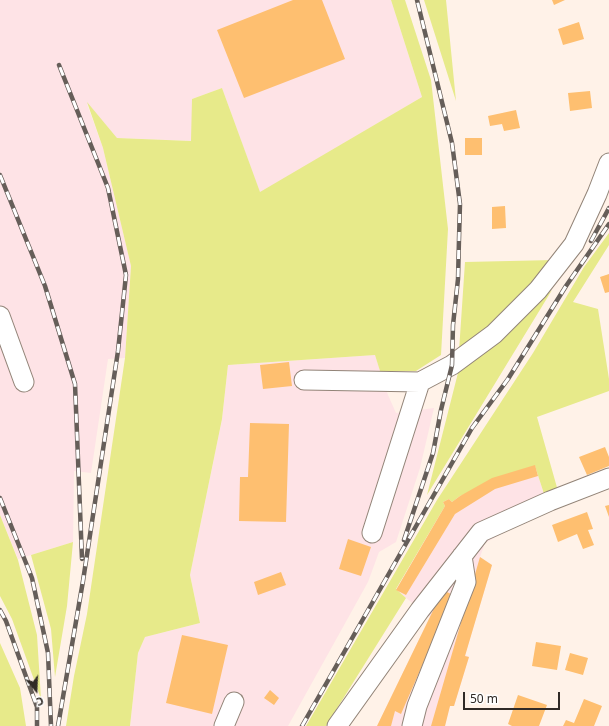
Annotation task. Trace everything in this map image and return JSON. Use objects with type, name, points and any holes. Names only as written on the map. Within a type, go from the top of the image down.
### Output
[{"type":"lane","points":[[304,380],[420,382],[452,365],[494,334],[538,290],[574,244],[609,164]]},
{"type":"lane","points":[[0,316],[24,382]]},
{"type":"lane","points":[[372,533],[420,382]]},
{"type":"lane","points":[[337,726],[420,610],[481,532],[550,501],[609,478]]},
{"type":"lane","points":[[412,726],[417,706],[466,582],[462,556]]},
{"type":"lane","points":[[224,726],[234,702]]},
{"type":"shaded area","points":[[0,0],[391,0],[422,97],[260,193],[222,88],[192,99],[192,141],[117,138],[87,104],[103,148],[131,266],[125,358],[108,359],[91,473],[74,471],[73,542],[18,559],[0,515]]},
{"type":"shaded area","points":[[375,355],[388,395],[396,413],[434,408],[420,468],[396,542],[379,552],[368,582],[288,726],[130,726],[138,653],[145,637],[200,623],[190,575],[222,419],[228,365]]},
{"type":"shaded area","points":[[535,465],[548,508],[485,543],[480,557],[492,565],[465,655],[469,657],[454,706],[450,706],[445,726],[377,726],[430,617],[396,590],[445,506],[460,496]]},
{"type":"green space","points":[[391,0],[405,0],[431,80],[448,229],[441,355],[416,371],[380,371],[375,355],[228,365],[222,419],[190,575],[200,623],[145,637],[138,653],[130,726],[66,726],[74,676],[87,614],[125,358],[131,266],[103,148],[87,102],[117,138],[191,141],[192,99],[222,88],[260,192],[422,97]]},
{"type":"green space","points":[[424,0],[446,0],[456,101]]},
{"type":"green space","points":[[609,233],[609,245],[573,302],[598,309],[609,379],[609,391],[537,417],[558,491],[545,497],[535,466],[460,496],[452,502],[449,499],[443,502],[445,506],[396,589],[406,598],[326,726],[306,726],[437,500],[533,353],[584,267]]},
{"type":"green space","points":[[554,260],[513,309],[459,351],[465,262]]},
{"type":"green space","points":[[552,290],[427,495],[460,365],[498,339]]},
{"type":"green space","points":[[0,515],[18,560],[37,635],[41,699],[12,619],[0,596]]},
{"type":"green space","points":[[73,542],[67,606],[55,677],[51,629],[31,555]]},
{"type":"green space","points":[[0,643],[20,688],[26,726],[0,726]]},
{"type":"building","points":[[293,0],[322,0],[345,59],[244,98],[217,30]]},
{"type":"building","points":[[552,0],[565,0],[554,5]]},
{"type":"building","points":[[579,22],[584,39],[563,45],[558,29]]},
{"type":"building","points":[[590,91],[592,108],[570,111],[568,93]]},
{"type":"building","points":[[516,110],[520,128],[504,131],[502,124],[490,126],[488,116]]},
{"type":"building","points":[[465,138],[482,138],[482,155],[465,155]]},
{"type":"building","points":[[505,206],[506,228],[492,229],[492,207]]},
{"type":"building","points":[[609,274],[609,292],[605,293],[600,277]]},
{"type":"building","points":[[289,362],[292,386],[263,389],[260,365]]},
{"type":"building","points":[[250,423],[289,424],[286,522],[239,521],[240,477],[248,477]]},
{"type":"building","points":[[605,447],[609,457],[609,466],[587,475],[579,457]]},
{"type":"building","points":[[535,465],[538,476],[495,489],[455,514],[406,595],[396,590],[445,506],[443,502],[449,499],[452,502],[492,478]]},
{"type":"building","points":[[609,505],[609,517],[605,506]]},
{"type":"building","points":[[587,512],[593,529],[588,530],[594,545],[583,549],[577,534],[558,542],[552,525]]},
{"type":"building","points":[[348,539],[371,547],[361,576],[339,569]]},
{"type":"building","points":[[480,557],[492,565],[465,656],[469,657],[454,706],[450,706],[445,726],[431,726]]},
{"type":"building","points":[[281,572],[286,585],[258,595],[254,582]]},
{"type":"building","points":[[443,590],[453,595],[401,714],[395,711],[391,726],[377,726]]},
{"type":"building","points":[[182,635],[228,645],[212,714],[166,703]]},
{"type":"building","points":[[536,642],[561,646],[557,670],[532,666]]},
{"type":"building","points":[[570,653],[588,658],[583,675],[565,670]]},
{"type":"building","points":[[270,690],[279,698],[274,705],[264,698]]},
{"type":"building","points":[[518,695],[547,705],[539,726],[512,726],[508,724]]},
{"type":"building","points":[[584,699],[602,706],[594,726],[563,726],[566,720],[574,723]]},
{"type":"railway","points":[[404,540],[433,453],[441,410],[452,365],[453,325],[458,279],[460,204],[452,143],[417,0]]},
{"type":"railway","points":[[58,726],[83,581],[118,351],[126,275],[108,188],[59,65]]},
{"type":"railway","points":[[0,175],[45,286],[75,384],[82,559]]},
{"type":"railway","points":[[591,241],[609,208]]},
{"type":"railway","points":[[302,726],[472,428],[508,379],[566,286],[609,224]]},
{"type":"railway","points":[[0,498],[32,578],[48,653],[51,726]]},
{"type":"railway","points":[[0,610],[6,621],[37,707],[37,726]]}]
